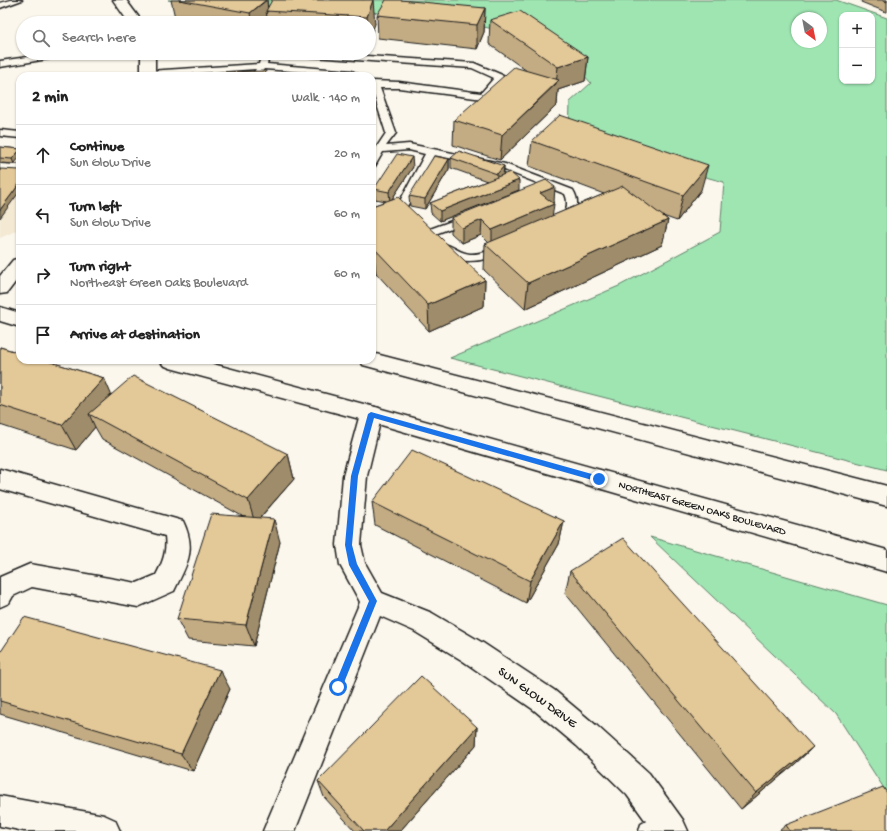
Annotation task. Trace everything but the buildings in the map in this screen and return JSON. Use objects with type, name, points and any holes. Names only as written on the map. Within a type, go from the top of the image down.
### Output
[{"type":"street","points":[[119,0],[131,16]]},
{"type":"street","points":[[148,60],[148,72]]},
{"type":"street","points":[[0,288],[13,270]]},
{"type":"street","points":[[0,314],[16,319]]},
{"type":"street","points":[[376,362],[887,496]]},
{"type":"street","name":"NORTHEAST GREEN OAKS BOULEVARD","points":[[185,364],[371,414],[887,561]]},
{"type":"street","points":[[279,831],[373,601],[353,565],[349,545],[355,476],[371,414]]},
{"type":"street","points":[[0,480],[174,528],[178,537],[178,555],[165,583],[138,595],[30,575],[4,588],[0,595]]},
{"type":"street","name":"SUN GLOW DRIVE","points":[[373,601],[423,622],[473,652],[544,700],[587,736],[638,784],[662,827]]},
{"type":"street","points":[[0,811],[104,831]]},
{"type":"lane","points":[[0,6],[18,0]]},
{"type":"lane","points":[[376,59],[474,66],[499,77],[483,96],[399,85],[376,84]]},
{"type":"lane","points":[[0,64],[26,60]]},
{"type":"lane","points":[[258,72],[264,60]]},
{"type":"lane","points":[[186,72],[262,66],[330,72]]},
{"type":"lane","points":[[376,92],[391,133],[376,156]]},
{"type":"lane","points":[[0,134],[16,135]]},
{"type":"lane","points":[[376,146],[379,150]]},
{"type":"lane","points":[[379,150],[409,146],[505,167],[569,192],[571,194],[573,204],[571,214],[563,223],[556,227]]},
{"type":"lane","points":[[395,219],[431,152]]},
{"type":"lane","points":[[0,167],[16,168]]},
{"type":"lane","points":[[538,191],[552,185]]},
{"type":"lane","points":[[430,233],[480,213]]},
{"type":"lane","points":[[384,216],[415,226],[430,233],[450,252],[469,259],[492,255],[514,246]]},
{"type":"shaded area","points":[[0,150],[16,152],[16,231],[0,238]]},
{"type":"green space","points":[[168,0],[836,0],[870,12],[839,12],[839,84],[875,84],[875,14],[887,18],[887,470],[450,358],[619,286],[720,232],[724,182],[569,140],[570,102],[591,83],[560,48],[518,34],[474,25],[355,10],[210,5]]},
{"type":"green space","points":[[650,537],[887,605],[887,793],[836,714]]},
{"type":"route","points":[[338,687],[373,601],[353,565],[349,545],[355,476],[371,414],[599,479]]}]
